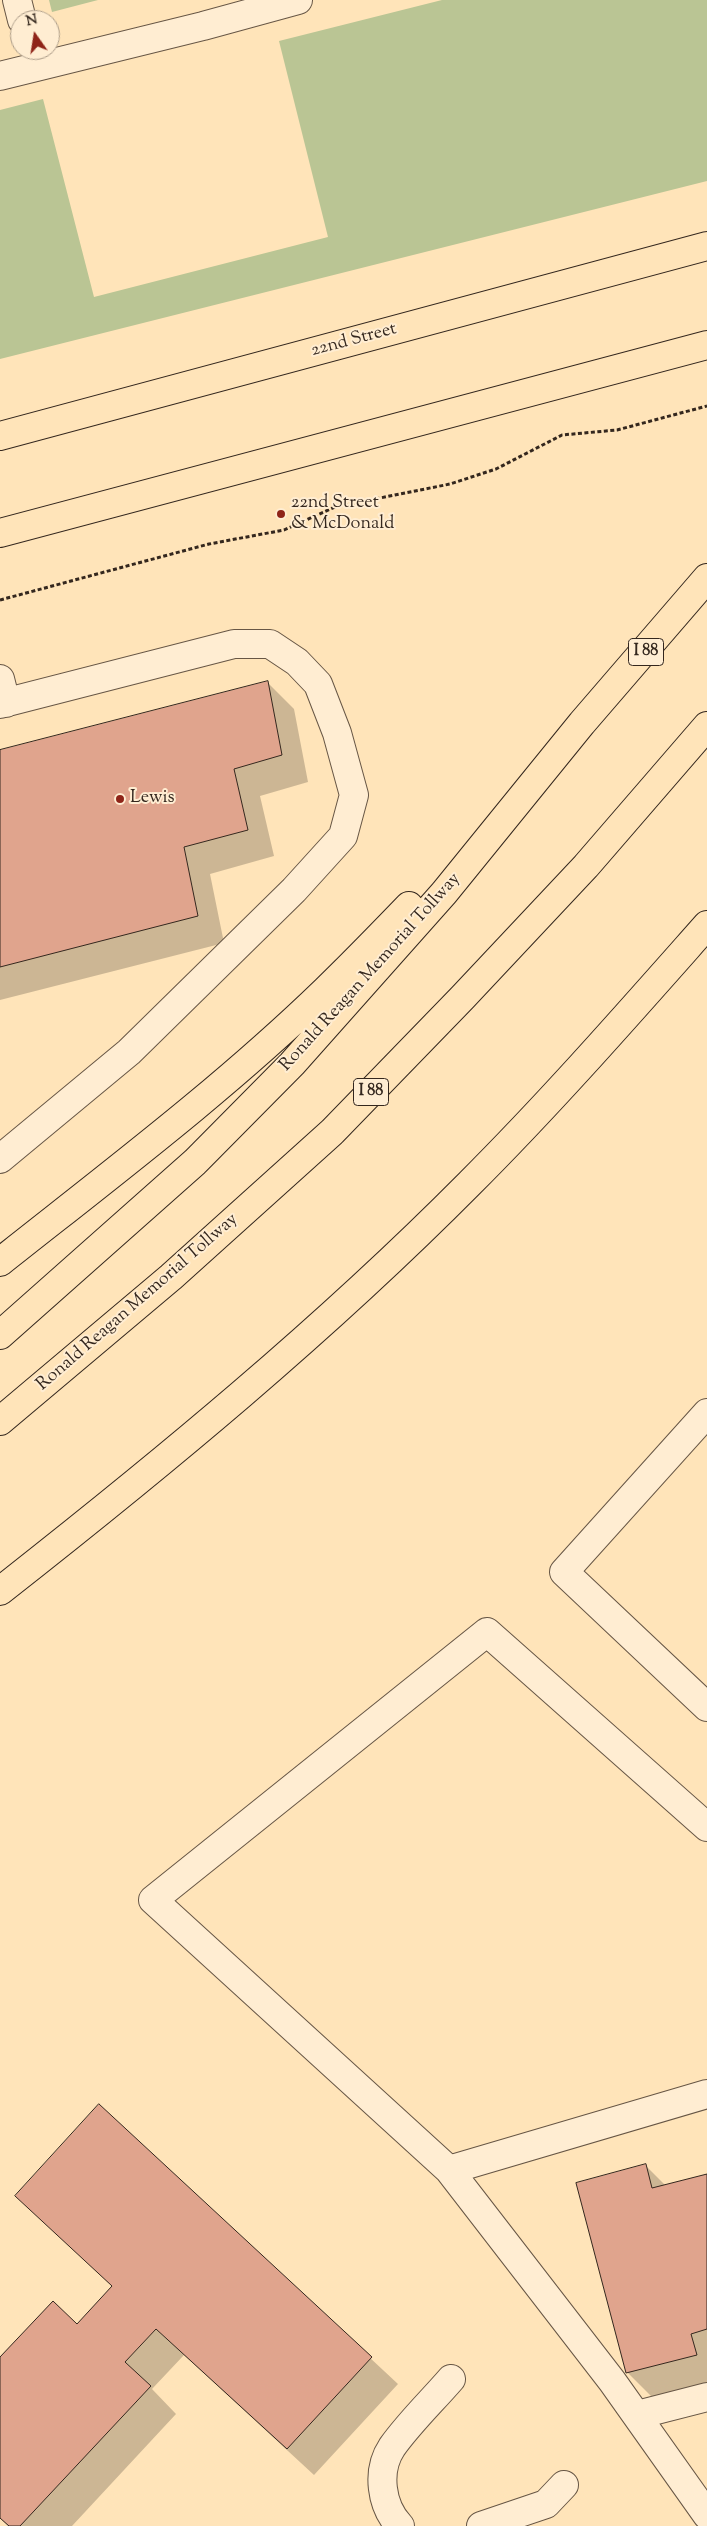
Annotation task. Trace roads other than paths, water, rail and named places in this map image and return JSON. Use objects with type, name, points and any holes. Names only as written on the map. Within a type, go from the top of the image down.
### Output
[{"type":"main road","name":"22nd Street","points":[[0,436],[707,246]]},
{"type":"main road","points":[[0,533],[707,346]]},
{"type":"main road","name":"Ronald Reagan Memorial Tollway","points":[[0,1335],[195,1162],[292,1064],[444,892],[582,724],[707,578]]},
{"type":"main road","points":[[0,1262],[135,1155],[234,1072],[326,990],[455,860],[582,724]]},
{"type":"main road","name":"Ronald Reagan Memorial Tollway","points":[[0,1421],[171,1277],[332,1132],[586,866],[707,726]]},
{"type":"main road","points":[[0,1591],[142,1480],[374,1275],[489,1164],[594,1052],[707,925]]},
{"type":"lane","points":[[60,54],[194,29],[298,0]]},
{"type":"lane","points":[[0,76],[30,60]]},
{"type":"lane","points":[[0,1159],[129,1052],[294,890],[343,836],[354,795],[337,733],[318,684],[297,662],[270,644],[234,644],[2,695]]},
{"type":"lane","points":[[707,1413],[564,1572],[707,1708]]},
{"type":"lane","points":[[707,1827],[487,1632],[153,1900],[449,2170],[637,2415],[707,2515]]},
{"type":"lane","points":[[449,2170],[707,2094]]},
{"type":"lane","points":[[400,2526],[392,2517],[384,2496],[382,2479],[391,2448],[451,2379]]},
{"type":"lane","points":[[637,2415],[707,2397]]},
{"type":"lane","points":[[481,2526],[546,2504],[564,2485]]},
{"type":"place","name":"22nd Street & McDonald","points":[[281,514]]},
{"type":"place","name":"Lewis","points":[[120,799]]}]
